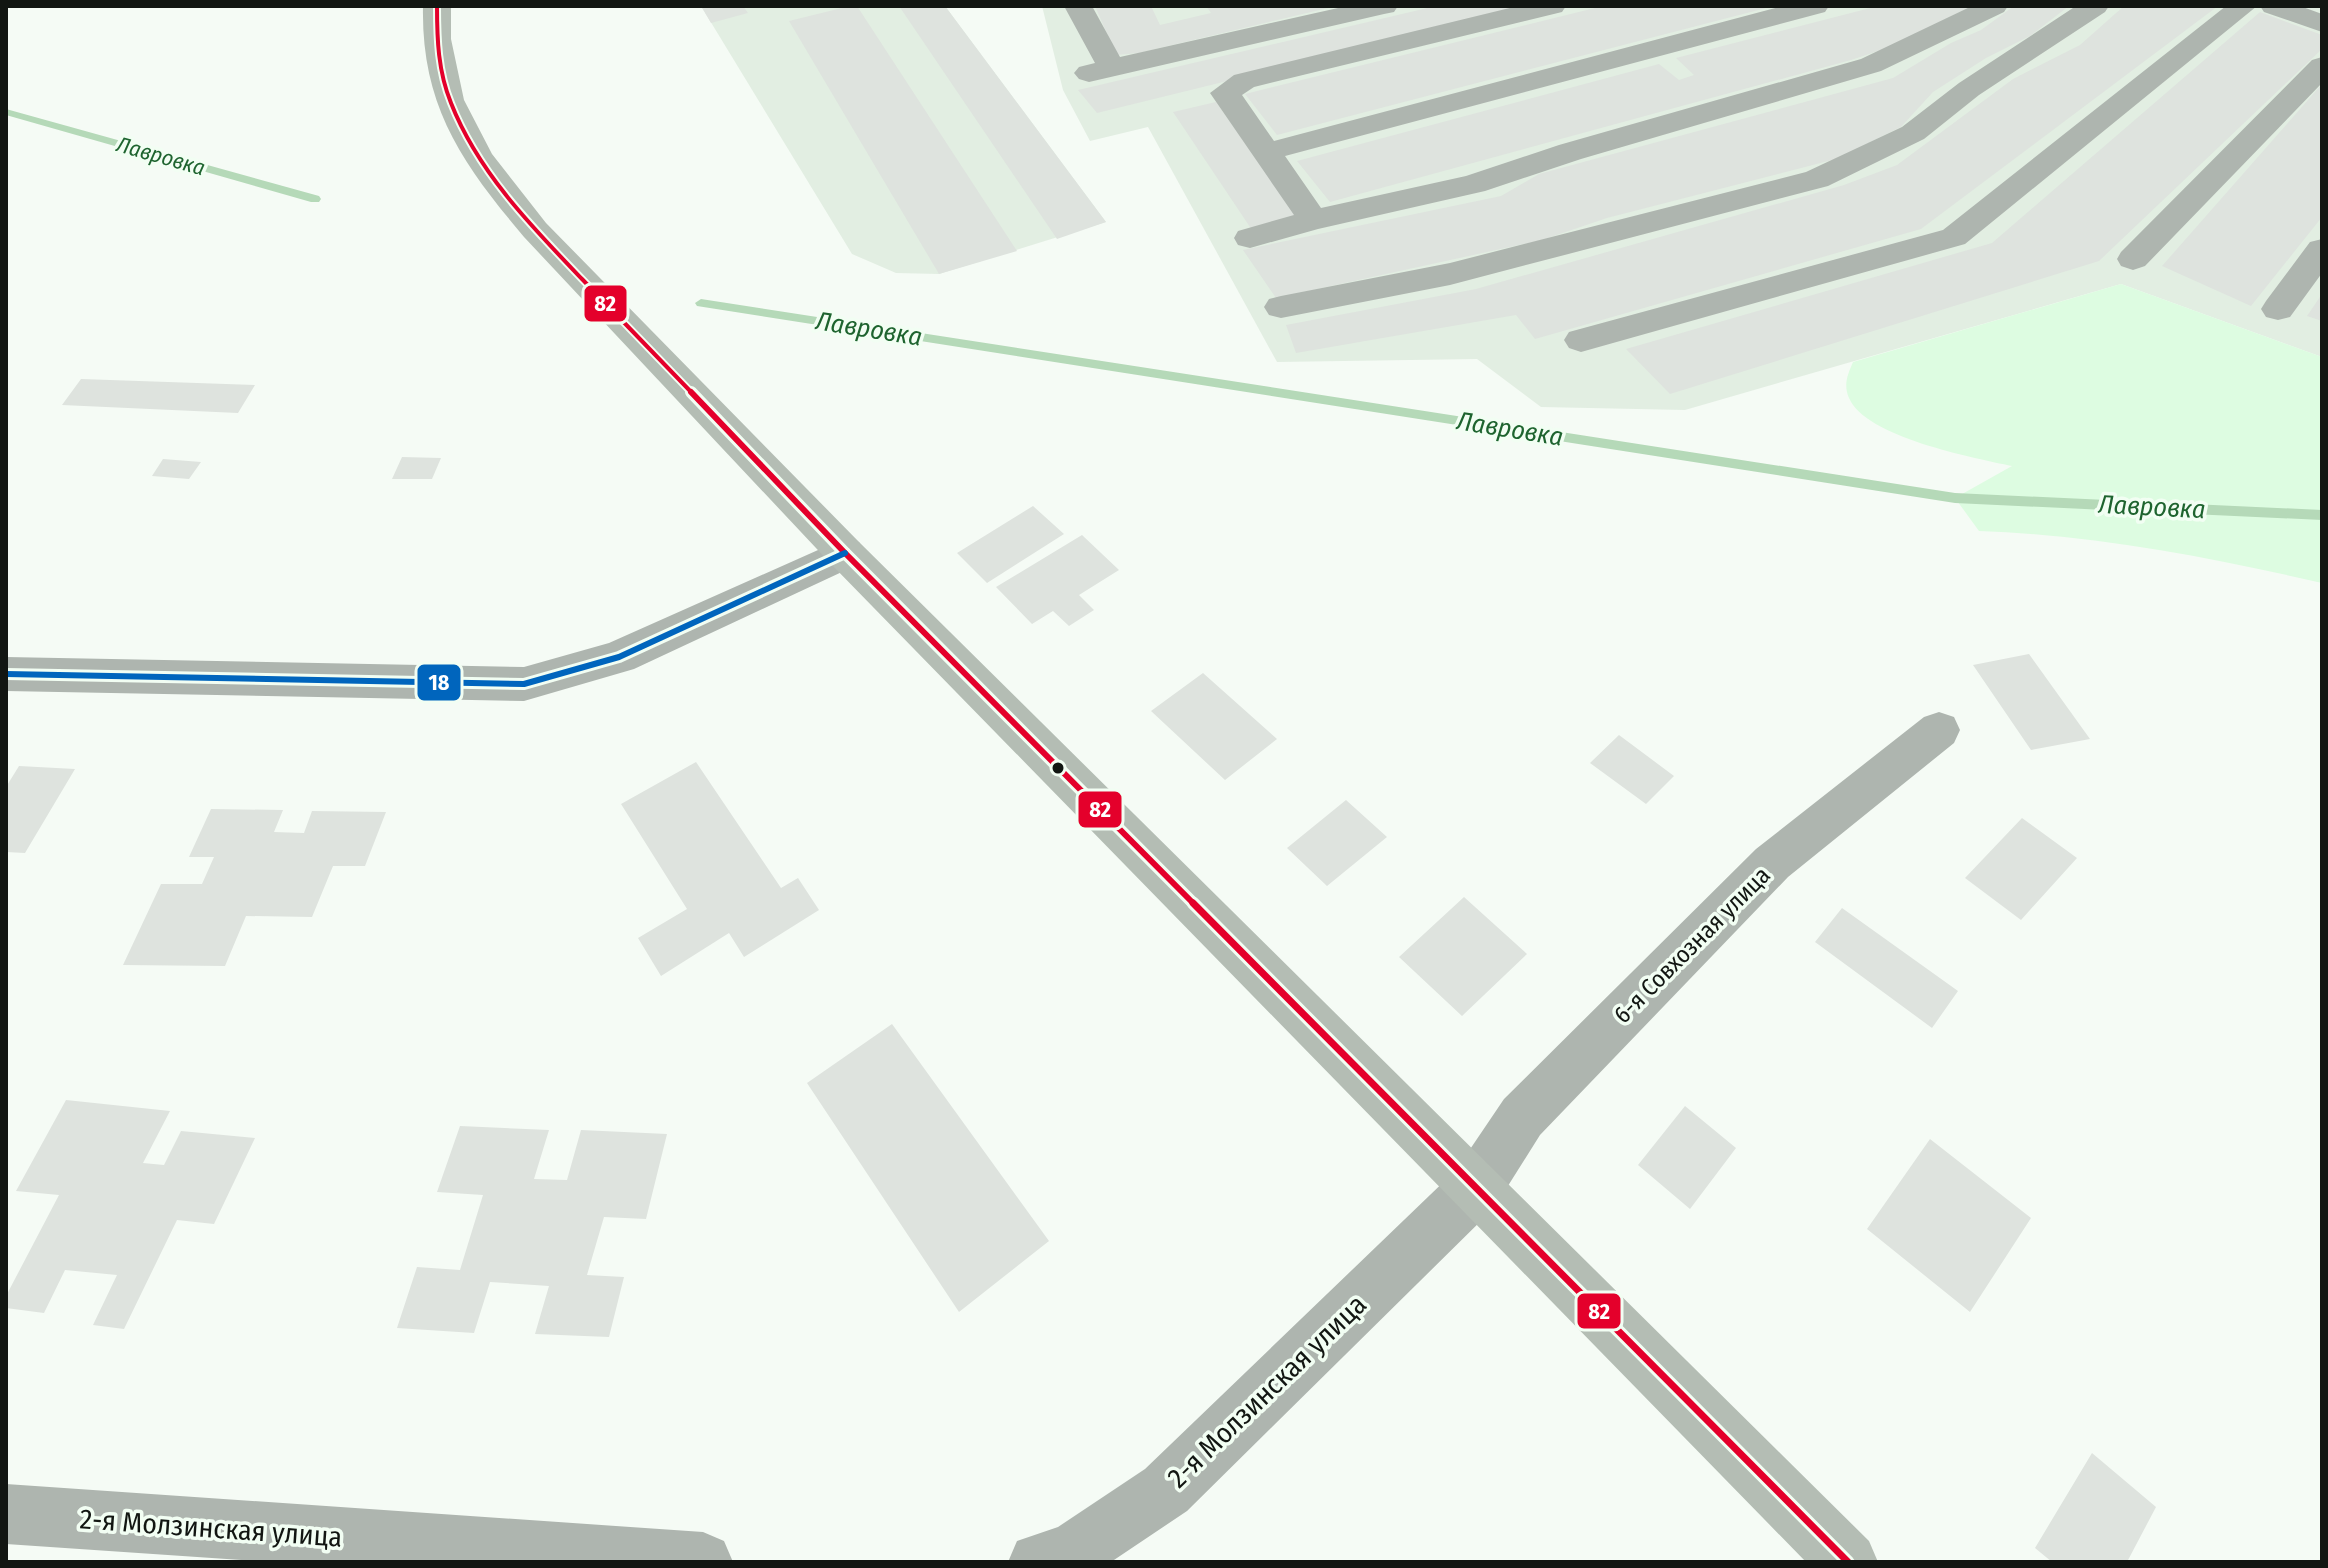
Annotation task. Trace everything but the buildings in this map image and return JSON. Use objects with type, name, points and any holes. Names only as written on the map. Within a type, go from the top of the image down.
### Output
[{"type":"highway","points":[[437,6],[435,28],[444,87],[462,131],[490,179],[535,230],[845,553],[1848,1562]]},
{"type":"street","points":[[1078,6],[1100,70],[1384,6]]},
{"type":"street","points":[[1313,220],[1225,93],[1244,81],[1552,6]]},
{"type":"street","points":[[1267,152],[1815,6]]},
{"type":"street","points":[[1250,238],[1313,220],[1474,184],[1570,152],[1871,65],[1994,6]]},
{"type":"street","points":[[1281,307],[1450,274],[1817,179],[1913,133],[1969,89],[2095,6]]},
{"type":"street","points":[[1581,340],[1954,237],[2243,6]]},
{"type":"street","points":[[2274,6],[2322,24]]},
{"type":"street","points":[[2133,259],[2322,66]]},
{"type":"street","points":[[2278,309],[2322,249]]},
{"type":"street","points":[[6,674],[524,684],[619,657],[845,553]]},
{"type":"street","name":"6-я Совхозная улица","points":[[1475,1189],[1522,1117],[1772,863],[1939,730]]},
{"type":"street","name":"2-я Молзинская улица","points":[[1038,1562],[1071,1553],[1166,1490],[1475,1189]]},
{"type":"street","name":"2-я Молзинская улица","points":[[6,1514],[703,1562]]},
{"type":"shaded area","points":[[701,6],[945,6],[1106,222],[939,274],[896,273],[852,254]]},
{"type":"shaded area","points":[[1042,6],[2322,6],[2322,357],[2121,284],[1685,410],[1541,407],[1477,359],[1277,362],[1148,127],[1090,141],[1063,90]]},
{"type":"green space","points":[[2121,284],[2322,357],[2322,583],[2237,564],[2109,542],[1979,531],[1955,498],[2012,466],[1898,435],[1859,412],[1849,398],[1846,384],[1853,362]]},
{"type":"waterway","name":"Лавровка","points":[[6,112],[315,199]]},
{"type":"waterway","name":"Лавровка","points":[[701,303],[1955,498],[2322,515]]},
{"type":"transit line","name":"82","points":[[437,6],[441,71],[449,100],[477,154],[535,230],[845,553],[1848,1562]]},
{"type":"transit line","name":"18","points":[[6,674],[524,684],[619,657],[845,553]]}]
